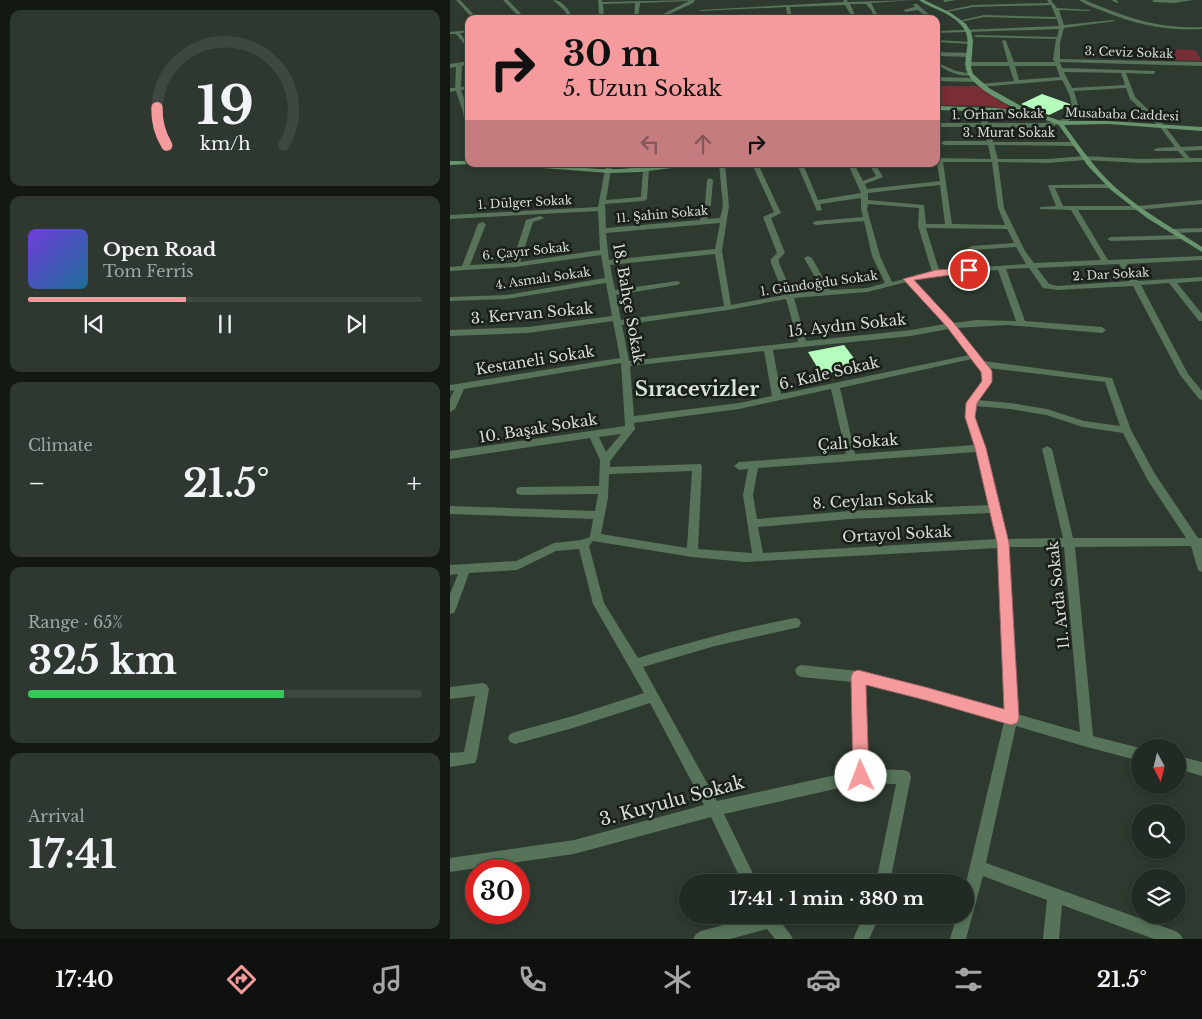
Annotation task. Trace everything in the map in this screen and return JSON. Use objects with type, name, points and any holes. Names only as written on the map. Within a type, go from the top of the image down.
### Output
[{"type":"main road","points":[[922,0],[947,11],[968,30],[972,36],[972,43],[967,64],[970,74],[979,83],[1002,101],[1042,117]]},
{"type":"main road","points":[[940,108],[981,109],[1042,117]]},
{"type":"main road","name":"Musababa Caddesi","points":[[1042,117],[1060,123],[1093,122],[1202,129]]},
{"type":"main road","points":[[1060,123],[1084,158],[1110,186],[1136,208],[1202,250]]},
{"type":"main road","points":[[450,164],[465,163]]},
{"type":"main road","points":[[590,167],[642,168]]},
{"type":"street","points":[[458,0],[472,15]]},
{"type":"street","points":[[505,0],[520,15]]},
{"type":"street","points":[[555,0],[569,8],[570,15]]},
{"type":"street","points":[[602,15],[600,2],[696,0]]},
{"type":"street","points":[[696,0],[703,15]]},
{"type":"street","points":[[664,15],[696,0]]},
{"type":"street","points":[[701,10],[911,0],[927,15]]},
{"type":"street","points":[[945,1],[954,0]]},
{"type":"street","points":[[1080,0],[1150,26],[1173,30],[1202,28]]},
{"type":"street","points":[[1154,1],[1174,2],[1191,0]]},
{"type":"street","points":[[636,15],[638,1]]},
{"type":"street","points":[[845,2],[853,15]]},
{"type":"street","points":[[868,3],[875,15]]},
{"type":"street","points":[[1052,4],[1062,27],[1057,38],[1056,62],[1077,106],[1075,115],[1060,123]]},
{"type":"street","points":[[947,11],[973,6],[1052,4],[1089,10]]},
{"type":"street","points":[[788,6],[789,15]]},
{"type":"street","points":[[912,15],[905,10],[919,8]]},
{"type":"street","points":[[841,10],[850,10]]},
{"type":"street","points":[[789,12],[798,12]]},
{"type":"street","points":[[960,21],[984,16],[1059,18]]},
{"type":"street","points":[[940,32],[1062,27],[1113,21]]},
{"type":"street","points":[[1000,29],[1017,81]]},
{"type":"street","points":[[450,33],[465,31]]},
{"type":"street","points":[[457,32],[465,43]]},
{"type":"street","points":[[972,36],[1057,38]]},
{"type":"street","points":[[940,41],[972,43]]},
{"type":"street","points":[[940,54],[970,55]]},
{"type":"street","name":"3. Ceviz Sokak","points":[[967,64],[1056,62],[1202,64]]},
{"type":"street","points":[[450,66],[465,64]]},
{"type":"street","points":[[459,65],[458,94],[465,118]]},
{"type":"street","points":[[940,66],[955,72],[970,74]]},
{"type":"street","points":[[1060,70],[1152,72]]},
{"type":"street","points":[[1097,71],[1107,87]]},
{"type":"street","points":[[1123,72],[1132,98],[1162,126],[1188,160]]},
{"type":"street","points":[[940,79],[979,83],[1062,78]]},
{"type":"street","points":[[1069,90],[1128,86]]},
{"type":"street","points":[[450,90],[458,94]]},
{"type":"street","points":[[458,94],[465,90]]},
{"type":"street","name":"2. Dar Sokak","points":[[981,109],[995,160],[1001,208],[1018,245],[1046,286],[1057,288],[1202,279]]},
{"type":"street","name":"1. Orhan Sokak","points":[[940,125],[1042,126],[1060,123]]},
{"type":"street","name":"3. Murat Sokak","points":[[944,143],[1074,144]]},
{"type":"street","points":[[1157,150],[1202,148]]},
{"type":"street","points":[[940,160],[1048,161],[1084,158],[1141,161],[1202,160]]},
{"type":"street","points":[[722,167],[726,206],[718,251],[728,308]]},
{"type":"street","points":[[756,167],[778,214],[767,217],[780,247],[781,253],[775,259],[775,263],[790,296],[803,344]]},
{"type":"street","points":[[801,167],[819,210]]},
{"type":"street","points":[[853,167],[864,193],[867,219],[876,256],[889,284]]},
{"type":"street","points":[[864,193],[880,177],[874,167]]},
{"type":"street","points":[[940,167],[949,226]]},
{"type":"street","name":"18. Bahçe Sokak","points":[[609,168],[601,206],[602,231],[605,263],[625,362],[630,425]]},
{"type":"street","name":"1. Dülger Sokak","points":[[450,217],[565,212],[644,199],[642,168]]},
{"type":"street","points":[[703,222],[708,204],[710,180]]},
{"type":"street","points":[[816,202],[864,193],[943,183]]},
{"type":"street","points":[[1060,208],[1051,186],[1110,186]]},
{"type":"street","points":[[864,193],[922,206],[922,226],[936,273]]},
{"type":"street","points":[[1042,208],[1136,208],[1202,202]]},
{"type":"street","points":[[1073,208],[1106,262]]},
{"type":"street","points":[[516,265],[530,220],[555,216],[565,212]]},
{"type":"street","points":[[816,223],[867,219]]},
{"type":"street","name":"11. Şahin Sokak","points":[[602,231],[724,220]]},
{"type":"street","points":[[465,268],[482,224]]},
{"type":"street","points":[[922,226],[1009,227]]},
{"type":"street","points":[[1172,231],[1202,230]]},
{"type":"street","points":[[1111,239],[1182,237]]},
{"type":"street","points":[[972,248],[1018,245]]},
{"type":"street","points":[[605,263],[718,251]]},
{"type":"street","name":"6. Çayır Sokak","points":[[450,268],[516,265],[604,252]]},
{"type":"street","points":[[808,258],[828,293]]},
{"type":"street","name":"1. Gündoğdu Sokak","points":[[617,320],[728,308],[790,296],[867,290],[936,273],[1032,266],[1202,258]]},
{"type":"street","points":[[1121,262],[1136,284],[1184,375],[1202,397]]},
{"type":"street","points":[[1001,268],[1022,325]]},
{"type":"street","points":[[908,279],[950,324],[986,371],[987,382],[972,403],[970,417],[980,448],[1003,543],[1011,718],[974,882]]},
{"type":"street","name":"4. Asmalı Sokak","points":[[450,299],[506,297],[608,280]]},
{"type":"street","points":[[1172,282],[1202,319]]},
{"type":"street","points":[[611,293],[677,283]]},
{"type":"street","name":"3. Kervan Sokak","points":[[450,333],[528,330],[617,320]]},
{"type":"street","name":"15. Aydın Sokak","points":[[625,362],[930,330],[950,324],[979,323],[1102,330]]},
{"type":"street","points":[[768,348],[777,398]]},
{"type":"street","name":"6. Kale Sokak","points":[[630,425],[835,387],[893,372],[974,356]]},
{"type":"street","name":"Kestaneli Sokak","points":[[450,388],[625,362]]},
{"type":"street","points":[[981,364],[1109,380],[1126,430],[1151,476],[1199,542],[1202,567]]},
{"type":"street","points":[[450,410],[461,386]]},
{"type":"street","points":[[835,387],[851,458]]},
{"type":"street","points":[[972,403],[1047,412],[1083,424],[1126,430]]},
{"type":"street","points":[[604,466],[630,425]]},
{"type":"street","name":"10. Başak Sokak","points":[[450,455],[593,434],[630,425]]},
{"type":"street","points":[[450,570],[517,565],[554,547],[583,544],[595,536],[604,490],[604,466],[593,434]]},
{"type":"street","name":"Çalı Sokak","points":[[739,466],[980,448]]},
{"type":"street","name":"11. Arda Sokak","points":[[1047,448],[1068,543],[1087,741]]},
{"type":"street","points":[[754,465],[748,495],[758,557]]},
{"type":"street","points":[[604,466],[697,467],[692,553]]},
{"type":"street","points":[[521,491],[604,490]]},
{"type":"street","name":"8. Ceylan Sokak","points":[[753,523],[849,515],[995,509]]},
{"type":"street","points":[[450,510],[600,515]]},
{"type":"street","name":"Ortayol Sokak","points":[[595,536],[692,553],[745,558],[1003,543],[1199,542]]},
{"type":"street","points":[[583,544],[598,604],[653,696],[714,808],[746,874]]},
{"type":"street","points":[[450,609],[465,568]]},
{"type":"street","points":[[635,664],[692,646],[756,630],[795,623]]},
{"type":"street","points":[[801,670],[858,677],[925,693],[1087,741],[1131,752]]},
{"type":"street","points":[[858,677],[861,776]]},
{"type":"street","points":[[450,693],[482,689],[470,758],[450,760]]},
{"type":"street","points":[[515,738],[573,722],[653,696]]},
{"type":"street","points":[[1186,765],[1202,769]]},
{"type":"street","name":"3. Kuyulu Sokak","points":[[450,865],[574,847],[714,808],[861,776],[904,777],[885,874]]},
{"type":"street","points":[[978,867],[1175,939]]},
{"type":"street","points":[[1050,939],[1055,895]]},
{"type":"street","points":[[701,939],[749,924]]},
{"type":"street","points":[[773,924],[785,939]]},
{"type":"street","points":[[861,939],[868,924]]},
{"type":"street","points":[[958,939],[962,924]]},
{"type":"shaded area","points":[[1134,48],[1195,50],[1202,61],[1139,59]]},
{"type":"shaded area","points":[[940,86],[978,86],[999,101],[1019,111],[987,106],[940,105]]},
{"type":"building","points":[[1042,94],[1070,105],[1049,115],[1021,104]]},
{"type":"building","points":[[844,345],[859,365],[822,375],[808,352]]},
{"type":"district","name":"Sıracevizler","points":[[697,389]]},
{"type":"route","points":[[861,776],[858,677],[925,693],[1011,718],[1003,543],[980,448],[970,417],[972,403],[987,382],[986,371],[950,324],[908,279],[936,273],[969,270]]}]
